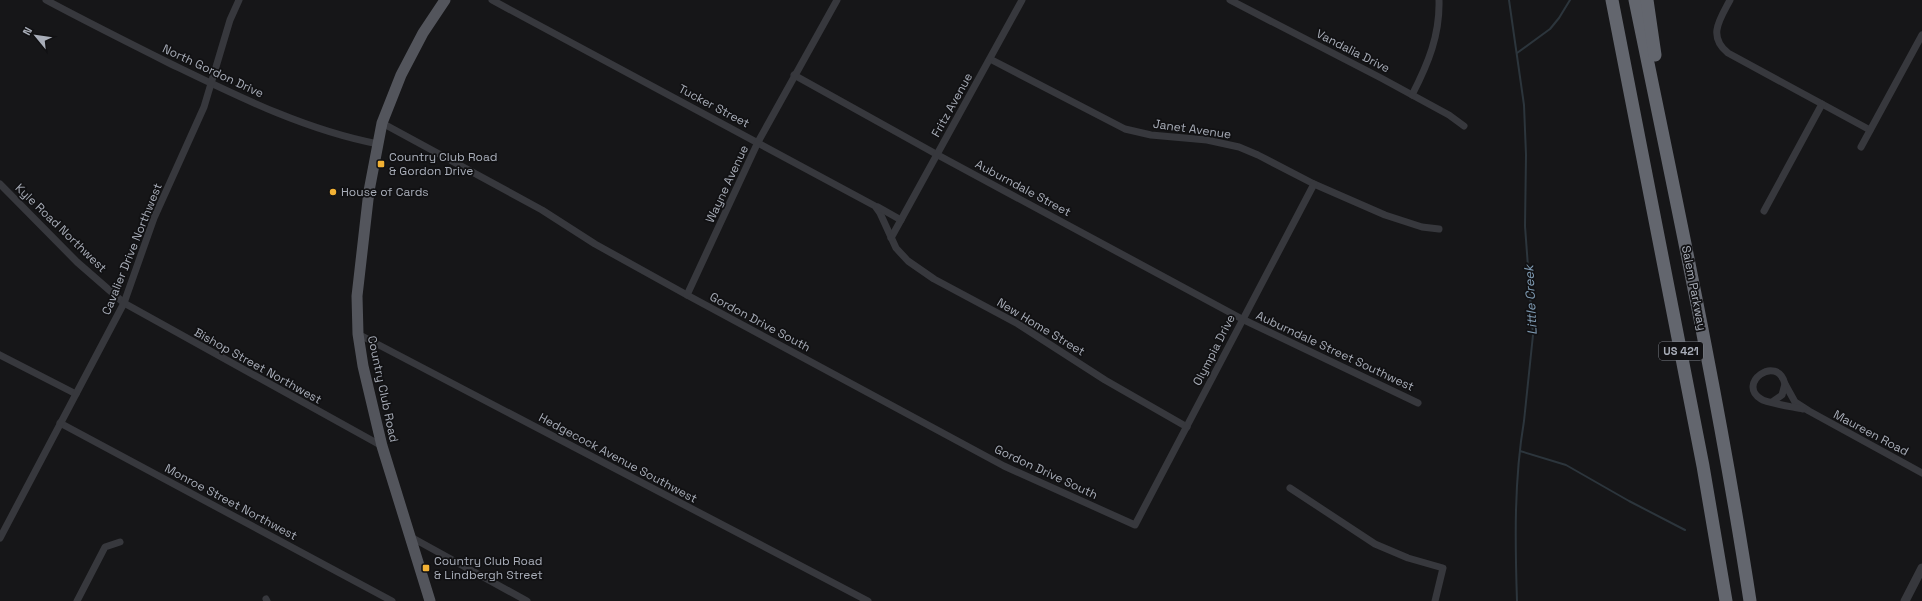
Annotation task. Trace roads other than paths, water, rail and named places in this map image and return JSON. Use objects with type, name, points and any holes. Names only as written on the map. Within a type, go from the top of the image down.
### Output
[{"type":"highway","name":"Salem Parkway","points":[[1612,0],[1701,459],[1726,601]]},
{"type":"highway","name":"Salem Parkway","points":[[1635,0],[1663,134],[1725,454],[1750,601]]},
{"type":"highway","points":[[1647,0],[1664,108],[1663,134]]},
{"type":"main road","name":"Country Club Road","points":[[430,601],[408,536],[382,446],[363,366],[358,334],[357,296],[363,238],[382,124],[401,74],[423,33],[445,0]]},
{"type":"street","name":"North Gordon Drive","points":[[46,0],[248,101],[308,124],[357,140],[378,144]]},
{"type":"street","name":"Cavalier Drive Northwest","points":[[0,538],[124,304],[154,218],[204,107],[230,20],[239,0]]},
{"type":"street","name":"Tucker Street","points":[[492,0],[901,220]]},
{"type":"street","name":"Wayne Avenue","points":[[687,295],[758,142],[837,0]]},
{"type":"street","name":"Fritz Avenue","points":[[901,220],[1022,0]]},
{"type":"street","name":"Vandalia Drive","points":[[1230,0],[1412,95],[1449,115],[1464,126]]},
{"type":"street","points":[[1412,95],[1433,48],[1439,19],[1439,0]]},
{"type":"street","points":[[1730,0],[1716,30],[1720,46],[1728,53],[1870,130]]},
{"type":"street","points":[[1861,147],[1922,35]]},
{"type":"street","name":"Janet Avenue","points":[[990,58],[1125,129],[1145,134],[1207,140],[1234,146],[1258,155],[1314,184],[1385,216],[1422,227],[1439,229]]},
{"type":"street","name":"Auburndale Street","points":[[794,75],[936,154],[1242,319]]},
{"type":"street","points":[[1764,211],[1822,104]]},
{"type":"street","name":"Gordon Drive South","points":[[382,124],[542,210],[594,244],[1004,466],[1135,525]]},
{"type":"street","name":"Kyle Road Northwest","points":[[0,184],[77,262],[124,304]]},
{"type":"street","name":"Olympia Drive","points":[[1135,525],[1188,427],[1242,319],[1314,184]]},
{"type":"street","points":[[875,206],[880,213],[891,238]]},
{"type":"street","points":[[891,238],[901,220]]},
{"type":"street","name":"New Home Street","points":[[891,238],[896,248],[908,261],[934,279],[1018,324],[1105,380],[1188,427]]},
{"type":"street","name":"Bishop Street Northwest","points":[[124,304],[382,446]]},
{"type":"street","name":"Auburndale Street Southwest","points":[[1242,319],[1418,403]]},
{"type":"street","name":"Hedgecock Avenue Southwest","points":[[358,334],[868,601]]},
{"type":"street","points":[[0,355],[76,394]]},
{"type":"street","name":"Maureen Road","points":[[1809,411],[1772,402],[1765,402],[1759,399],[1753,386],[1755,379],[1766,371],[1773,371],[1782,377],[1795,402],[1922,473]]},
{"type":"street","points":[[1772,402],[1782,395],[1785,384]]},
{"type":"street","name":"Monroe Street Northwest","points":[[60,423],[392,601]]},
{"type":"street","points":[[1290,488],[1375,544],[1408,558],[1443,568],[1435,601]]},
{"type":"street","points":[[408,536],[527,601]]},
{"type":"street","points":[[77,601],[105,547],[120,542]]},
{"type":"street","points":[[1905,601],[1922,568]]},
{"type":"waterway","name":"Little Creek","points":[[1509,0],[1524,105],[1526,155],[1525,226],[1533,335],[1518,466],[1516,533],[1517,601]]},
{"type":"waterway","points":[[1517,53],[1550,29],[1570,0]]},
{"type":"waterway","points":[[1520,451],[1566,465],[1629,501],[1685,530]]},
{"type":"place","name":"Country Club Road & Gordon Drive","points":[[381,164]]},
{"type":"place","name":"House of Cards","points":[[333,192]]},
{"type":"place","name":"Country Club Road & Lindbergh Street","points":[[426,568]]}]
